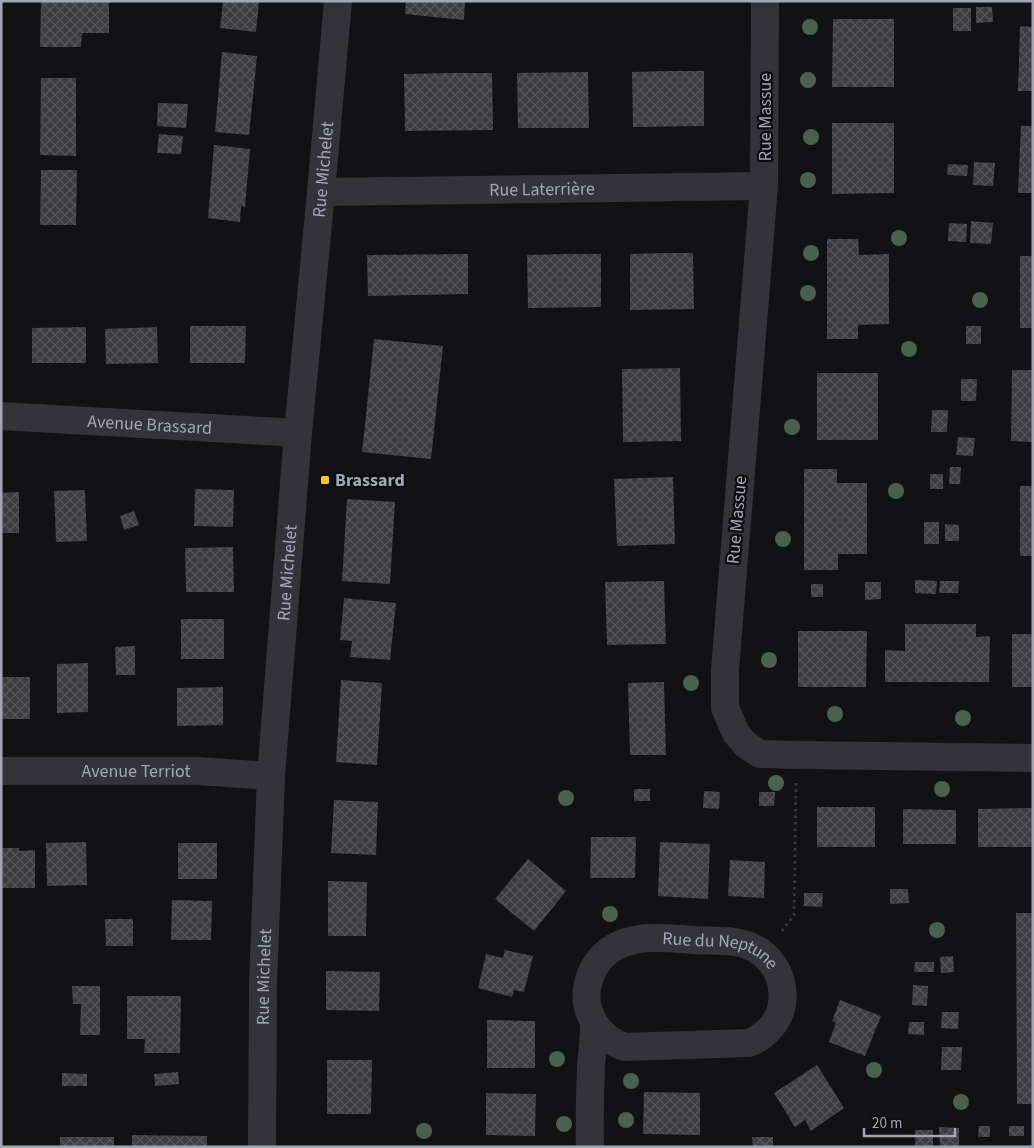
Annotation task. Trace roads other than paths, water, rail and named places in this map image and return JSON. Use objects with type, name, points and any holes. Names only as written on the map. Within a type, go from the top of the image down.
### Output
[{"type":"street","name":"Rue Michelet","points":[[262,1147],[263,985],[271,776],[298,434],[338,1]]},
{"type":"street","name":"Rue Massue","points":[[765,1],[764,186],[725,670],[726,708],[736,733],[746,745],[760,754],[1033,758]]},
{"type":"street","name":"Rue Laterrière","points":[[321,192],[764,186]]},
{"type":"street","name":"Avenue Brassard","points":[[1,416],[298,434]]},
{"type":"street","name":"Avenue Terriot","points":[[1,771],[198,771],[271,776]]},
{"type":"street","name":"Rue du Neptune","points":[[590,1147],[589,1115],[594,1023],[588,1008],[586,994],[590,975],[595,965],[606,953],[618,945],[647,938],[736,942],[750,946],[764,954],[774,966],[781,980],[783,992],[782,1005],[775,1022],[768,1031],[755,1041],[749,1043],[624,1047],[602,1034],[594,1023]]},
{"type":"place","name":"Brassard","points":[[325,480]]}]
